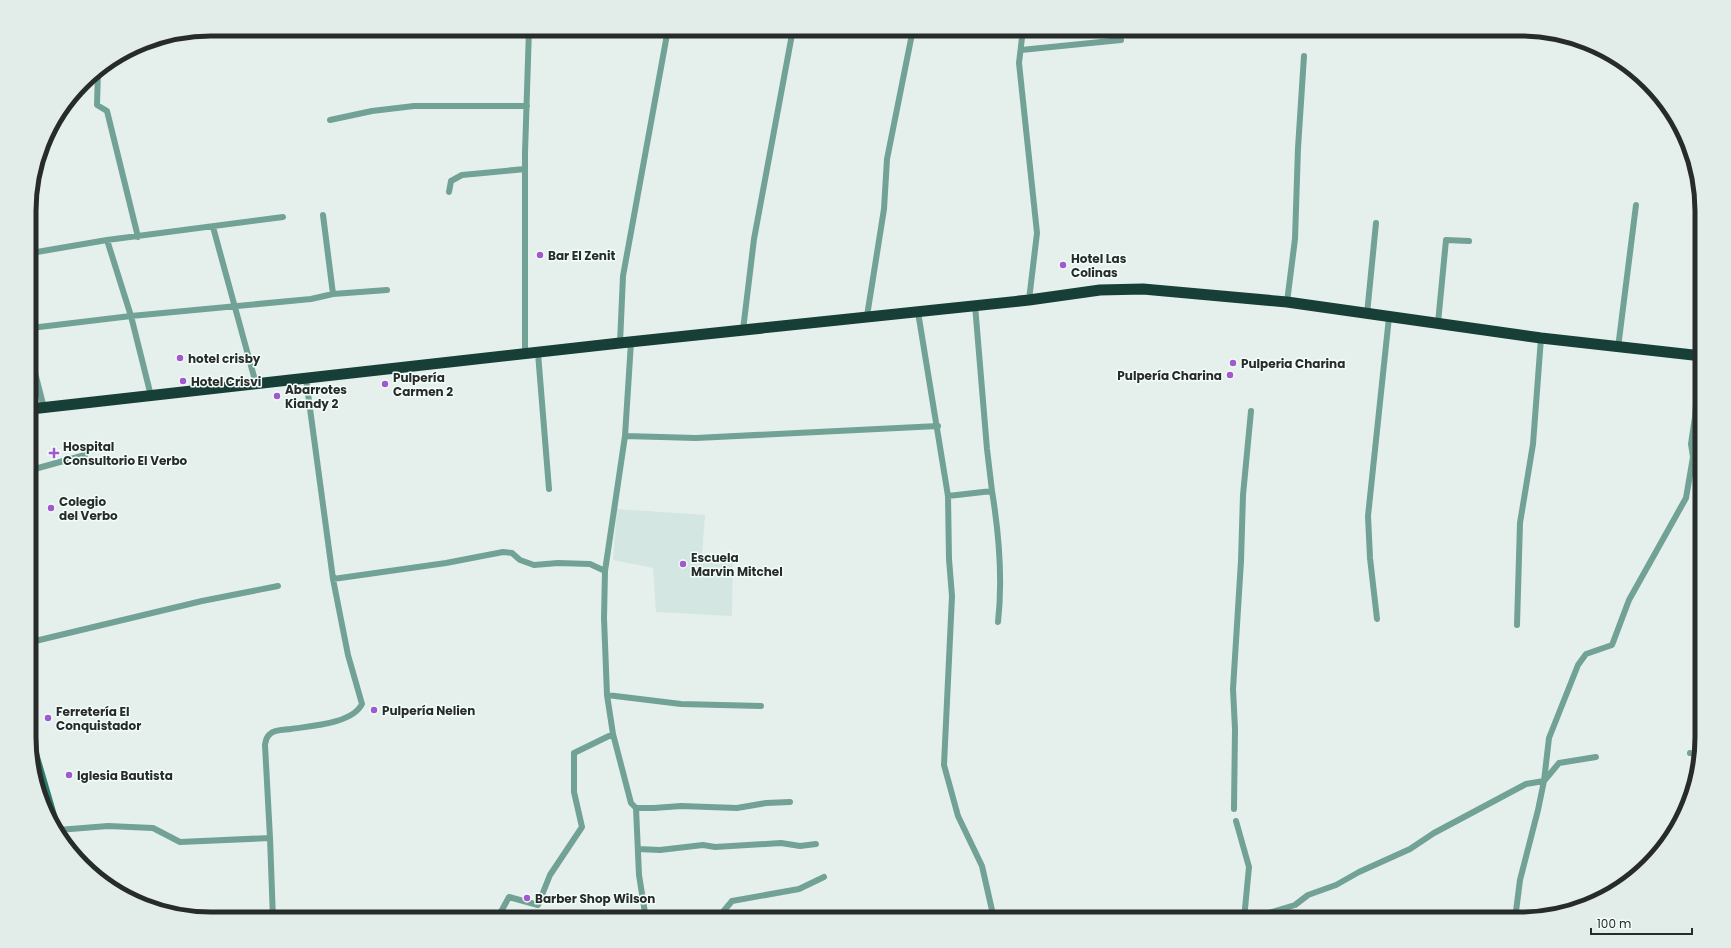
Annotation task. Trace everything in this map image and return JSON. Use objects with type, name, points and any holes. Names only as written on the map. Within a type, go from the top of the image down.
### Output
[{"type":"highway","points":[[36,409],[626,342],[1029,300],[1100,290],[1143,289],[1287,302],[1541,338],[1618,348],[1695,355]]},
{"type":"main road","points":[[38,766],[51,809]]},
{"type":"street","points":[[526,354],[525,168],[528,36]]},
{"type":"street","points":[[645,912],[639,876],[636,808],[631,803],[613,734],[607,695],[604,618],[605,571],[625,436],[626,342],[622,276],[667,36]]},
{"type":"street","points":[[743,330],[754,239],[792,36]]},
{"type":"street","points":[[867,316],[884,209],[887,159],[912,36]]},
{"type":"street","points":[[1022,36],[1019,63],[1037,233],[1029,300]]},
{"type":"street","points":[[1021,50],[1121,40]]},
{"type":"street","points":[[1287,302],[1296,239],[1298,148],[1304,56]]},
{"type":"street","points":[[98,78],[97,105],[107,111],[138,237]]},
{"type":"street","points":[[330,120],[372,111],[414,106],[526,106]]},
{"type":"street","points":[[449,192],[451,182],[462,175],[525,168]]},
{"type":"street","points":[[1618,348],[1636,205]]},
{"type":"street","points":[[323,215],[333,294]]},
{"type":"street","points":[[36,252],[107,240],[283,217]]},
{"type":"street","points":[[1367,314],[1376,223]]},
{"type":"street","points":[[213,227],[256,384]]},
{"type":"street","points":[[107,240],[131,316],[151,396]]},
{"type":"street","points":[[1438,323],[1446,240],[1469,241]]},
{"type":"street","points":[[36,327],[311,298],[333,294],[387,290]]},
{"type":"street","points":[[974,305],[987,450],[999,533],[1001,594],[998,622]]},
{"type":"street","points":[[918,312],[938,426],[948,496],[949,559],[952,596],[944,765],[958,816],[982,866],[992,912]]},
{"type":"street","points":[[1377,619],[1370,558],[1368,516],[1389,317]]},
{"type":"street","points":[[1517,625],[1520,523],[1533,444],[1541,338]]},
{"type":"street","points":[[538,353],[549,489]]},
{"type":"street","points":[[274,912],[265,745],[266,738],[274,731],[329,723],[349,716],[359,710],[362,704],[348,655],[333,579],[306,378]]},
{"type":"street","points":[[36,379],[44,408]]},
{"type":"street","points":[[1234,809],[1235,729],[1233,688],[1241,561],[1243,495],[1251,411]]},
{"type":"street","points":[[1516,912],[1520,880],[1544,781],[1549,738],[1578,665],[1586,654],[1612,645],[1629,600],[1686,498],[1693,457],[1691,444],[1695,417]]},
{"type":"street","points":[[625,436],[696,438],[938,426]]},
{"type":"street","points":[[36,468],[85,455]]},
{"type":"street","points":[[948,496],[992,491]]},
{"type":"street","points":[[333,579],[446,563],[502,552],[512,553],[520,560],[534,565],[558,563],[590,564],[605,571]]},
{"type":"street","points":[[36,641],[202,601],[278,586]]},
{"type":"street","points":[[607,695],[681,704],[761,706]]},
{"type":"street","points":[[501,912],[509,897],[538,905],[550,874],[582,827],[574,792],[574,753],[613,734]]},
{"type":"street","points":[[1690,753],[1695,753]]},
{"type":"street","points":[[1272,912],[1296,905],[1308,894],[1336,885],[1359,872],[1410,849],[1434,833],[1526,784],[1544,781],[1559,763],[1596,757]]},
{"type":"street","points":[[636,808],[681,806],[737,808],[766,803],[790,802]]},
{"type":"street","points":[[1236,821],[1249,867],[1245,912]]},
{"type":"street","points":[[63,830],[108,826],[153,828],[180,842],[270,838]]},
{"type":"street","points":[[638,849],[660,850],[703,845],[715,847],[781,844],[800,846],[816,844]]},
{"type":"street","points":[[723,912],[732,901],[799,888],[824,877]]},
{"type":"shaded area","name":"Escuela Marvin Mitchel","points":[[617,509],[705,515],[702,554],[733,556],[732,616],[656,612],[653,568],[613,560]]},
{"type":"place","name":"Bar El Zenit","points":[[540,255]]},
{"type":"place","name":"Hotel Las Colinas","points":[[1063,265]]},
{"type":"place","name":"hotel crisby","points":[[180,358]]},
{"type":"place","name":"Pulperia Charina","points":[[1233,363]]},
{"type":"place","name":"Pulpería Charina","points":[[1230,375]]},
{"type":"place","name":"Hotel Crisvi","points":[[183,381]]},
{"type":"place","name":"Pulpería Carmen 2","points":[[385,384]]},
{"type":"place","name":"Abarrotes Kiandy 2","points":[[277,396]]},
{"type":"place","name":"Hospital Consultorio El Verbo","points":[[54,453]]},
{"type":"place","name":"Colegio del Verbo","points":[[51,508]]},
{"type":"place","name":"Escuela Marvin Mitchel","points":[[683,564]]},
{"type":"place","name":"Pulpería Nelien","points":[[374,710]]},
{"type":"place","name":"Ferretería El Conquistador","points":[[48,718]]},
{"type":"place","name":"Iglesia Bautista","points":[[69,775]]},
{"type":"place","name":"Barber Shop Wilson","points":[[527,898]]}]
